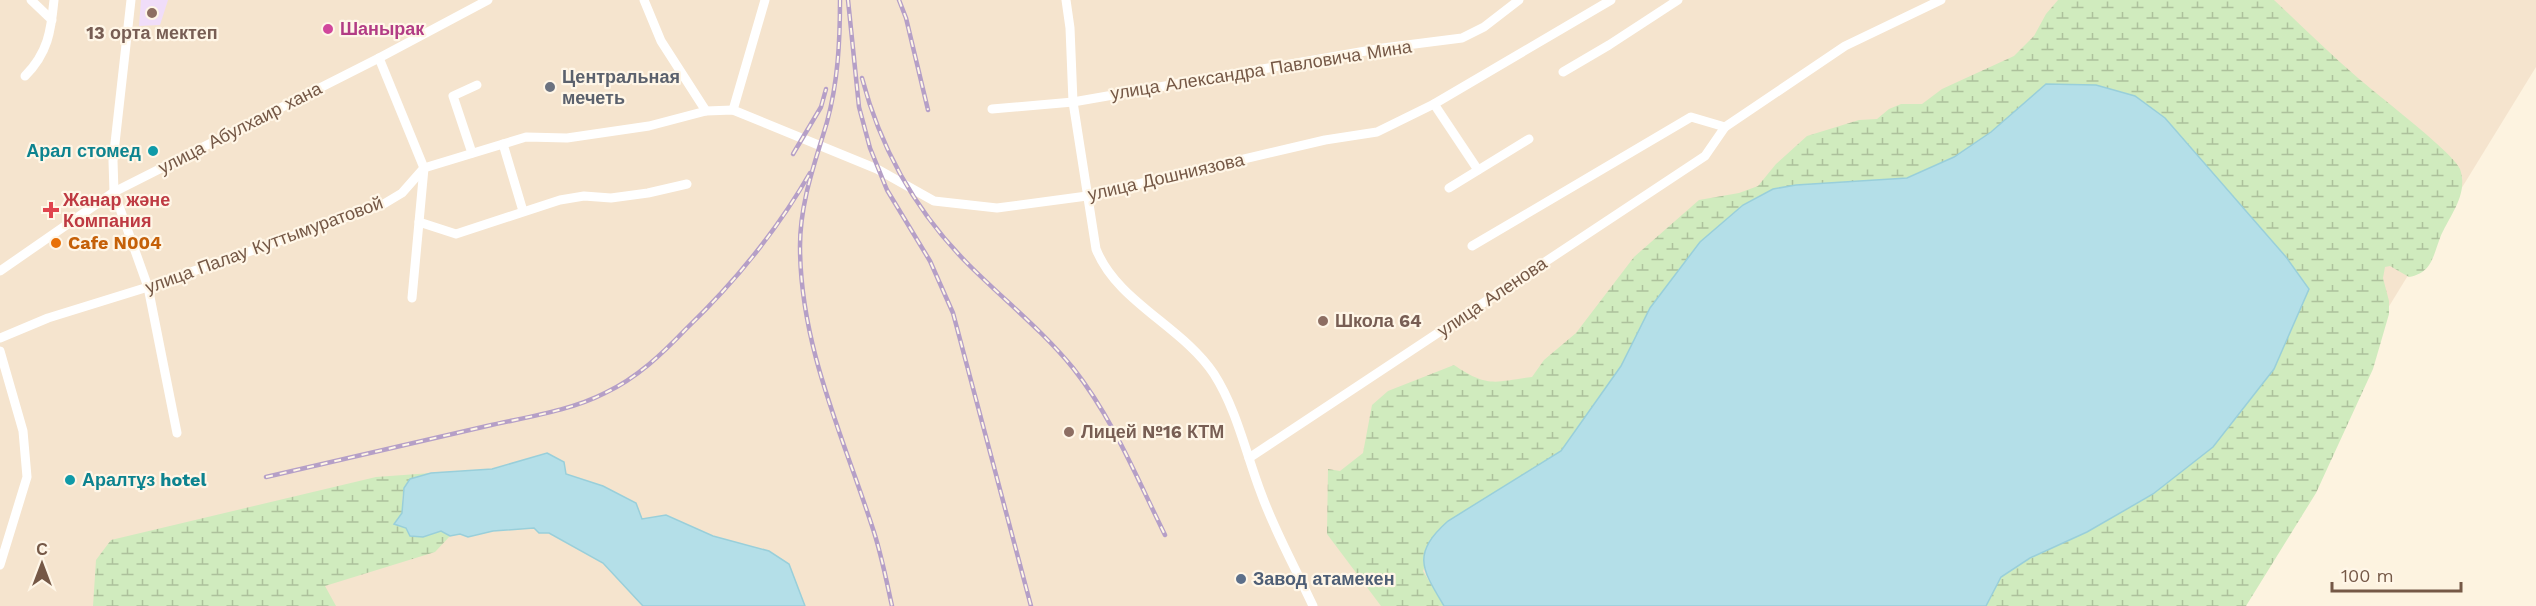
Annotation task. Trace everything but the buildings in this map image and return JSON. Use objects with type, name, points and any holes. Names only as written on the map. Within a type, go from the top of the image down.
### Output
[{"type":"street","points":[[31,0],[52,20]]},
{"type":"street","points":[[25,76],[38,63],[46,47],[54,0]]},
{"type":"street","points":[[131,0],[113,161],[114,192],[148,287],[177,432]]},
{"type":"street","name":"улица Абулхаир хана","points":[[0,271],[114,192],[379,58],[488,0]]},
{"type":"street","points":[[644,0],[661,41],[706,111]]},
{"type":"street","points":[[733,110],[765,0]]},
{"type":"street","points":[[1066,0],[1070,28],[1073,102],[1096,249],[1103,267],[1117,283],[1192,346],[1215,375],[1234,415],[1262,495],[1313,606]]},
{"type":"street","name":"улица Александра Павловича Мина","points":[[992,109],[1073,102],[1383,48],[1462,38],[1484,27],[1519,0]]},
{"type":"street","name":"улица Дошниязова","points":[[503,144],[526,137],[554,139],[649,126],[706,111],[733,110],[877,169],[934,201],[997,208],[1087,196],[1325,140],[1377,132],[1434,104],[1611,0]]},
{"type":"street","points":[[1563,72],[1678,0]]},
{"type":"street","name":"улица Аленова","points":[[1249,458],[1705,156],[1725,127],[1845,46],[1941,0]]},
{"type":"street","points":[[379,58],[424,168],[412,298]]},
{"type":"street","points":[[472,153],[453,96],[477,85]]},
{"type":"street","points":[[1434,104],[1478,170]]},
{"type":"street","points":[[1472,246],[1691,117],[1725,127]]},
{"type":"street","points":[[1449,188],[1529,139]]},
{"type":"street","points":[[424,168],[503,144],[523,211]]},
{"type":"street","name":"улица Палау Куттымуратовой","points":[[0,338],[48,318],[148,287],[382,205],[402,193],[424,168]]},
{"type":"street","points":[[420,222],[456,234],[523,211],[572,198],[611,198],[687,184]]},
{"type":"street","points":[[0,351],[23,431],[27,477],[0,565]]},
{"type":"shaded area","points":[[0,0],[2536,0],[2536,67],[2205,606],[0,606]]},
{"type":"shaded area","name":"13 орта мектеп","points":[[141,0],[168,0],[160,25],[139,26]]},
{"type":"green space","points":[[2058,0],[2274,0],[2347,69],[2444,151],[2460,169],[2462,188],[2457,205],[2427,268],[2409,277],[2390,266],[2385,267],[2383,278],[2389,301],[2389,314],[2373,369],[2316,493],[2246,606],[1986,606],[2001,577],[2030,558],[2087,532],[2153,494],[2213,447],[2309,289],[2286,257],[2165,118],[2046,84],[1991,132],[1954,157],[1907,178],[1796,185],[1773,189],[1743,205],[1700,242],[1650,308],[1621,366],[1561,451],[1439,529],[1423,571],[1444,606],[1381,606],[1327,534],[1328,469],[1340,471],[1363,453],[1372,405],[1388,391],[1454,365],[1475,377],[1492,382],[1532,377],[1544,360],[1576,333],[1634,257],[1699,200],[1739,193],[1758,186],[1776,164],[1807,136],[1859,120],[1877,119],[1889,109],[1901,104],[1922,104],[1942,89],[2014,56],[2034,36],[2046,14]]},
{"type":"green space","points":[[431,473],[413,478],[403,491],[402,504],[406,528],[423,537],[441,531],[450,536],[435,552],[325,586],[336,606],[93,606],[96,560],[111,540],[376,477]]},
{"type":"water","points":[[2046,84],[2096,85],[2135,96],[2165,118],[2286,257],[2309,289],[2274,369],[2213,447],[2153,494],[2087,532],[2030,558],[2001,577],[1986,606],[1444,606],[1430,582],[1424,562],[1429,543],[1436,533],[1448,521],[1561,451],[1621,366],[1650,308],[1700,242],[1743,205],[1773,189],[1796,185],[1907,178],[1954,157],[1991,132]]},
{"type":"water","points":[[547,453],[564,462],[566,474],[603,486],[636,503],[642,519],[666,515],[713,536],[769,551],[789,564],[805,606],[643,606],[603,563],[549,533],[539,533],[534,528],[493,531],[468,537],[460,534],[450,536],[441,531],[423,537],[410,536],[406,528],[394,524],[402,513],[404,488],[410,479],[431,473],[492,469]]},
{"type":"railway","points":[[840,0],[839,46],[834,92],[809,183],[803,214],[800,246],[802,283],[815,354],[875,536],[892,606]]},
{"type":"railway","points":[[848,0],[859,107],[870,148],[887,190],[930,261],[953,313],[1031,606]]},
{"type":"railway","points":[[899,0],[906,18],[928,110]]},
{"type":"railway","points":[[862,78],[890,155],[917,202],[950,245],[1036,328],[1073,368],[1112,427],[1165,535]]},
{"type":"railway","points":[[793,154],[821,107],[826,89]]},
{"type":"railway","points":[[266,477],[548,413],[591,399],[617,387],[658,356],[721,293],[769,236],[810,173]]},
{"type":"place","name":"13 орта мектеп","points":[[152,13]]},
{"type":"place","name":"Шанырак","points":[[328,29]]},
{"type":"place","name":"Центральная мечеть","points":[[550,87]]},
{"type":"place","name":"Арал стомед","points":[[153,151]]},
{"type":"place","name":"Жанар және Компания","points":[[51,210]]},
{"type":"place","name":"Cafe N004","points":[[56,243]]},
{"type":"place","name":"Школа 64","points":[[1323,321]]},
{"type":"place","name":"Лицей №16 КТМ","points":[[1069,432]]},
{"type":"place","name":"Аралтұз hotel","points":[[70,480]]},
{"type":"place","name":"Завод атамекен","points":[[1241,579]]}]
